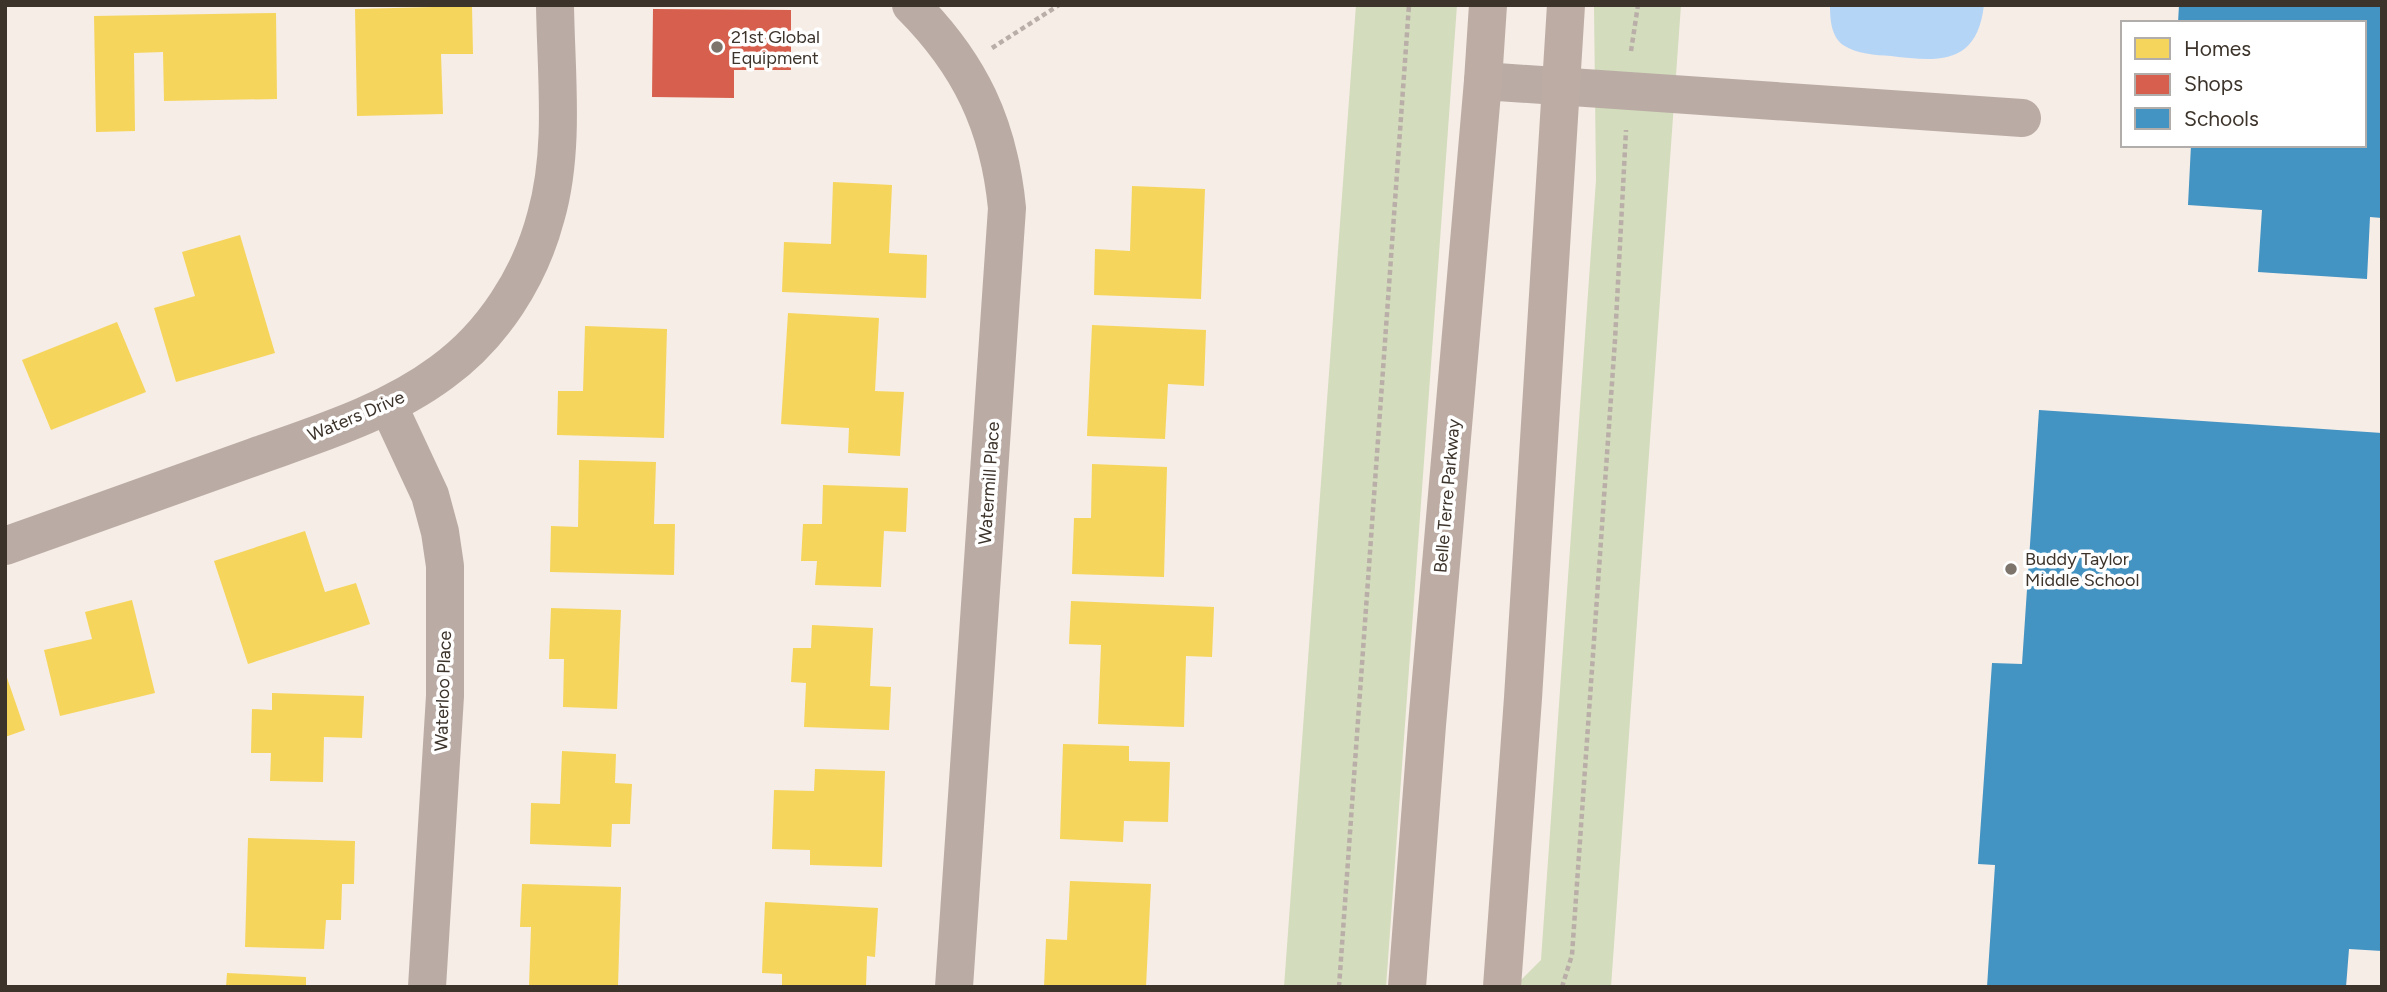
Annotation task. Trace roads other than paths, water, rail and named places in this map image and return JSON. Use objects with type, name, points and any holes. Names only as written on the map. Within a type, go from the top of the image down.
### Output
[{"type":"main road","name":"Belle Terre Parkway","points":[[1407,987],[1488,5]]},
{"type":"main road","points":[[1502,987],[1523,698],[1566,5]]},
{"type":"street","name":"Waters Drive","points":[[5,547],[306,438],[388,405],[442,372],[482,336],[515,290],[547,215],[556,153],[555,5]]},
{"type":"street","name":"Watermill Place","points":[[911,5],[937,31],[963,67],[990,123],[1004,180],[1007,208],[954,987]]},
{"type":"street","points":[[1483,81],[2022,118]]},
{"type":"street","name":"Waterloo Place","points":[[388,405],[430,495],[444,558],[445,696],[426,987]]},
{"type":"water","points":[[1830,5],[1984,5],[1980,25],[1964,49],[1953,55],[1925,59],[1866,54],[1843,45],[1834,32]]},
{"type":"place","name":"21st Global Equipment","points":[[717,47]]},
{"type":"place","name":"Buddy Taylor Middle School","points":[[2011,569]]}]
